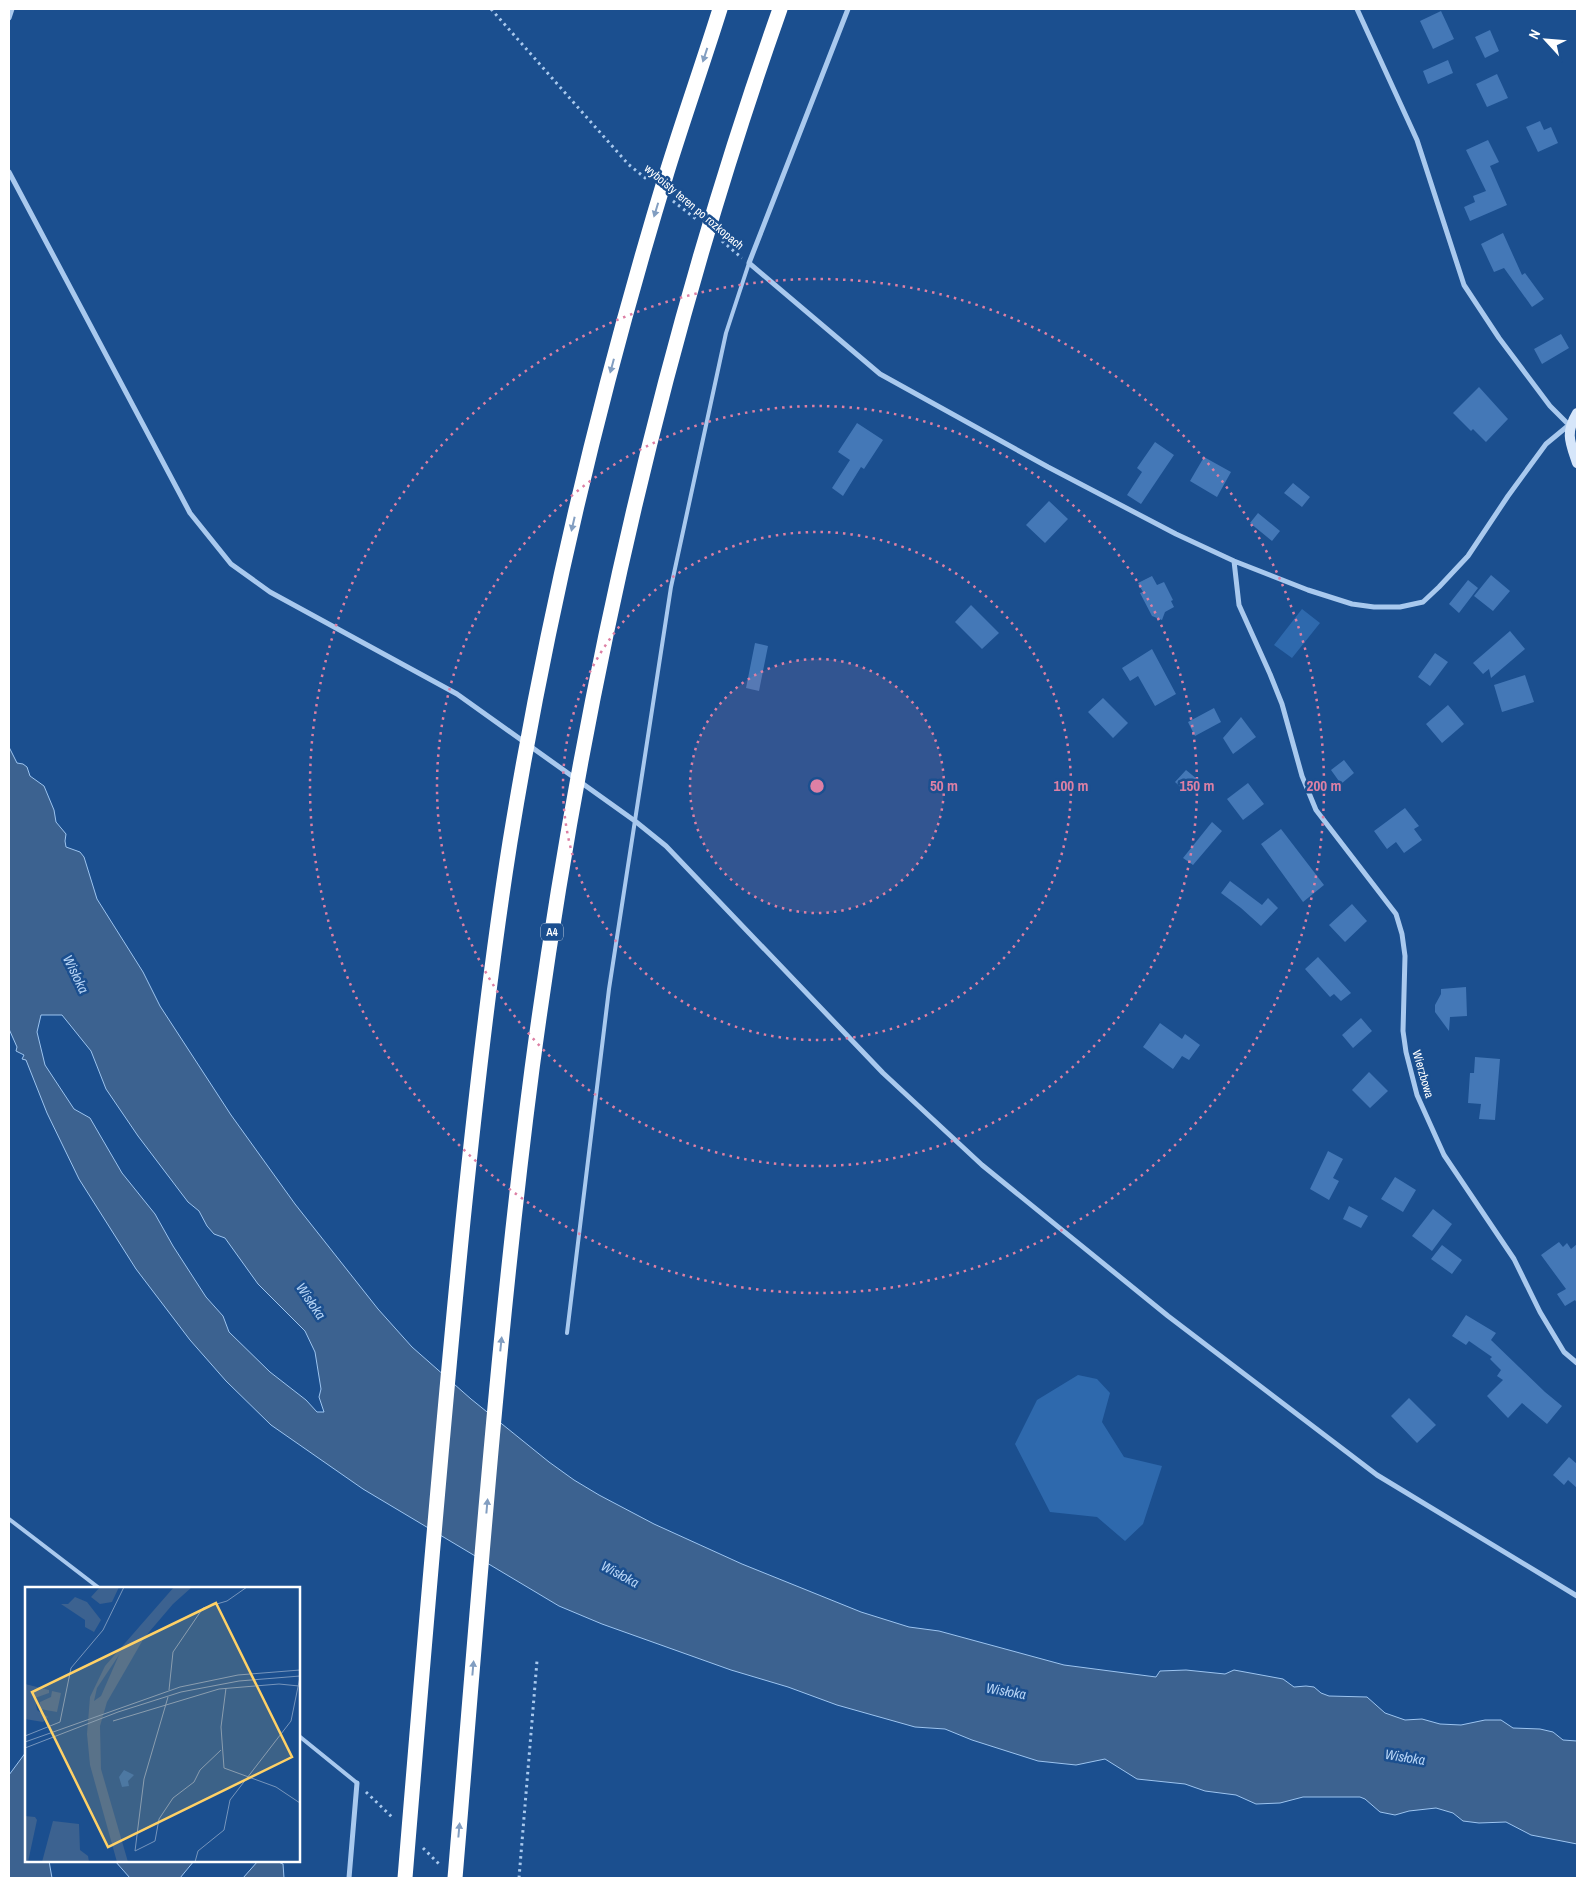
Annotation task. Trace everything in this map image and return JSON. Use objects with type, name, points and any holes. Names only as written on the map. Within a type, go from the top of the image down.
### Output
[{"type":"highway","points":[[405,1878],[459,1259],[489,987],[512,833],[547,643],[598,417],[668,169],[720,9]]},
{"type":"highway","name":"A4","points":[[455,1878],[496,1395],[512,1242],[542,1000],[574,801],[606,635],[654,426],[720,191],[780,9]]},
{"type":"street","points":[[9,18],[12,9]]},
{"type":"street","points":[[848,9],[748,263],[880,374],[1065,476],[1176,534],[1308,590],[1352,604],[1374,607],[1400,607],[1422,602],[1440,587],[1468,556],[1546,444],[1569,425],[1577,413]]},
{"type":"street","points":[[1357,9],[1417,140],[1464,285],[1499,338],[1533,384],[1550,406],[1569,425],[1570,443],[1577,463]]},
{"type":"street","points":[[9,172],[190,513],[231,564],[270,592],[458,694],[635,821],[666,846],[883,1073],[982,1165],[1168,1316],[1377,1475],[1577,1596]]},
{"type":"street","name":"Wierzbowa","points":[[1234,560],[1239,605],[1282,704],[1302,776],[1316,810],[1396,914],[1402,934],[1405,956],[1403,1031],[1406,1052],[1417,1095],[1444,1155],[1514,1259],[1540,1312],[1564,1352],[1577,1363]]},
{"type":"street","points":[[349,1878],[357,1783]]},
{"type":"lane","points":[[567,1333],[609,989],[671,587],[726,333],[748,263]]},
{"type":"lane","points":[[9,1519],[98,1587]]},
{"type":"lane","points":[[300,1737],[357,1783]]},
{"type":"path","name":"wyboisty teren po rozkopach","points":[[491,9],[628,164],[651,182]]},
{"type":"path","name":"wyboisty teren po rozkopach","points":[[666,195],[696,220]]},
{"type":"path","name":"wyboisty teren po rozkopach","points":[[718,238],[748,263]]},
{"type":"path","points":[[519,1878],[536,1661]]},
{"type":"shaded area","points":[[1302,609],[1320,623],[1292,658],[1274,645]]},
{"type":"shaded area","points":[[1078,1375],[1097,1379],[1110,1393],[1102,1422],[1124,1457],[1162,1466],[1143,1524],[1125,1541],[1097,1517],[1050,1512],[1015,1444],[1037,1400]]},
{"type":"water","name":"Wisłoka","points":[[9,747],[17,763],[27,767],[30,776],[44,786],[54,810],[56,822],[66,834],[66,847],[80,852],[84,857],[97,899],[143,972],[160,1006],[231,1115],[295,1204],[378,1309],[412,1347],[471,1399],[574,1480],[654,1524],[742,1564],[861,1612],[909,1627],[939,1631],[1064,1665],[1156,1677],[1160,1671],[1186,1670],[1225,1674],[1234,1670],[1283,1679],[1294,1687],[1314,1687],[1321,1693],[1329,1696],[1367,1697],[1385,1713],[1405,1720],[1422,1719],[1440,1724],[1461,1725],[1485,1720],[1501,1720],[1513,1728],[1540,1729],[1553,1732],[1563,1740],[1577,1741],[1577,1844],[1531,1835],[1506,1822],[1479,1823],[1463,1821],[1453,1813],[1436,1808],[1409,1811],[1395,1815],[1380,1812],[1360,1797],[1303,1797],[1280,1803],[1256,1804],[1236,1795],[1205,1791],[1185,1784],[1137,1779],[1105,1759],[1076,1765],[1038,1761],[972,1740],[945,1729],[915,1727],[837,1705],[788,1687],[731,1670],[602,1624],[559,1606],[363,1489],[271,1425],[226,1381],[190,1340],[136,1269],[79,1179],[47,1113],[26,1060],[22,1059],[24,1055],[16,1051],[17,1047],[9,1029]],"holes":[[[41,1015],[62,1015],[91,1051],[106,1089],[138,1136],[188,1202],[199,1211],[214,1234],[225,1238],[258,1284],[305,1331],[315,1352],[321,1389],[319,1397],[324,1412],[317,1412],[306,1400],[270,1372],[229,1332],[223,1316],[206,1297],[155,1214],[122,1173],[90,1118],[74,1109],[45,1065],[37,1032]]]},
{"type":"water","points":[[25,1753],[25,1862],[49,1862],[52,1878],[9,1878],[9,1775]]},
{"type":"water","points":[[116,1862],[193,1862],[180,1878],[130,1878]]},
{"type":"water","points":[[257,1862],[278,1862],[283,1864],[284,1878],[243,1878]]},
{"type":"building","points":[[1441,11],[1454,39],[1433,49],[1420,21]]},
{"type":"building","points":[[1490,30],[1499,51],[1485,58],[1475,37]]},
{"type":"building","points":[[1448,60],[1453,73],[1428,84],[1423,71]]},
{"type":"building","points":[[1497,74],[1508,98],[1487,107],[1476,84]]},
{"type":"building","points":[[1540,121],[1544,130],[1551,127],[1558,143],[1538,152],[1526,127]]},
{"type":"building","points":[[1488,140],[1499,162],[1490,166],[1507,205],[1470,221],[1464,207],[1475,202],[1473,196],[1486,191],[1466,150]]},
{"type":"building","points":[[1503,233],[1522,275],[1525,273],[1544,299],[1532,307],[1504,268],[1494,272],[1481,244]]},
{"type":"building","points":[[1561,334],[1569,348],[1542,364],[1534,349]]},
{"type":"building","points":[[1479,387],[1508,419],[1486,442],[1473,429],[1471,431],[1453,413]]},
{"type":"building","points":[[857,423],[883,440],[864,469],[861,467],[843,496],[832,488],[850,460],[838,452]]},
{"type":"building","points":[[1155,442],[1174,455],[1141,504],[1127,495],[1142,472],[1137,468]]},
{"type":"building","points":[[1204,457],[1231,472],[1217,497],[1190,481]]},
{"type":"building","points":[[1293,483],[1310,497],[1302,507],[1284,493]]},
{"type":"building","points":[[1049,501],[1068,519],[1045,543],[1026,525]]},
{"type":"building","points":[[1258,513],[1280,531],[1272,541],[1250,523]]},
{"type":"building","points":[[1491,575],[1510,591],[1493,611],[1474,596]]},
{"type":"building","points":[[1152,576],[1157,585],[1164,582],[1173,600],[1171,601],[1174,607],[1165,612],[1162,620],[1152,616],[1140,593],[1143,592],[1138,583]]},
{"type":"building","points":[[1468,580],[1478,588],[1459,613],[1449,604]]},
{"type":"building","points":[[971,605],[999,633],[982,649],[955,622]]},
{"type":"building","points":[[1510,631],[1525,649],[1491,678],[1489,669],[1483,674],[1473,663]]},
{"type":"building","points":[[755,643],[768,646],[759,691],[746,688]]},
{"type":"building","points":[[1152,649],[1176,694],[1155,706],[1138,676],[1130,681],[1122,668]]},
{"type":"building","points":[[1435,653],[1448,662],[1430,686],[1418,677]]},
{"type":"building","points":[[1525,675],[1534,702],[1502,712],[1494,685]]},
{"type":"building","points":[[1103,698],[1128,723],[1113,738],[1088,712]]},
{"type":"building","points":[[1448,705],[1464,724],[1442,743],[1426,724]]},
{"type":"building","points":[[1214,708],[1221,722],[1195,736],[1188,722]]},
{"type":"building","points":[[1241,717],[1256,737],[1233,754],[1223,738]]},
{"type":"building","points":[[1344,760],[1354,773],[1341,784],[1331,770]]},
{"type":"building","points":[[1186,770],[1197,779],[1186,792],[1175,782]]},
{"type":"building","points":[[1248,783],[1264,804],[1243,820],[1227,799]]},
{"type":"building","points":[[1405,808],[1419,826],[1414,829],[1422,840],[1404,853],[1396,842],[1387,849],[1374,831]]},
{"type":"building","points":[[1212,822],[1222,831],[1193,865],[1183,858]]},
{"type":"building","points":[[1281,829],[1324,885],[1303,902],[1261,844]]},
{"type":"building","points":[[1230,881],[1262,905],[1268,898],[1278,908],[1261,926],[1221,893]]},
{"type":"building","points":[[1352,904],[1367,921],[1345,942],[1329,925]]},
{"type":"building","points":[[1318,957],[1351,993],[1341,1001],[1334,994],[1330,997],[1305,969]]},
{"type":"building","points":[[1466,987],[1467,1016],[1450,1017],[1449,1031],[1435,1012],[1435,1005],[1441,994],[1441,989]]},
{"type":"building","points":[[1361,1018],[1372,1031],[1353,1048],[1342,1035]]},
{"type":"building","points":[[1160,1023],[1182,1039],[1185,1034],[1200,1045],[1189,1060],[1182,1056],[1173,1069],[1143,1047]]},
{"type":"building","points":[[1475,1057],[1500,1059],[1495,1120],[1479,1119],[1481,1104],[1468,1103],[1470,1073],[1474,1073]]},
{"type":"building","points":[[1369,1072],[1388,1091],[1370,1108],[1352,1090]]},
{"type":"building","points":[[1328,1151],[1343,1159],[1333,1178],[1339,1181],[1329,1200],[1310,1189]]},
{"type":"building","points":[[1395,1177],[1416,1190],[1403,1212],[1381,1199]]},
{"type":"building","points":[[1349,1206],[1368,1216],[1361,1228],[1343,1219]]},
{"type":"building","points":[[1433,1209],[1452,1224],[1432,1251],[1412,1236]]},
{"type":"building","points":[[1559,1242],[1563,1247],[1567,1243],[1571,1249],[1577,1244],[1577,1303],[1575,1300],[1565,1306],[1557,1294],[1566,1289],[1541,1255]]},
{"type":"building","points":[[1442,1245],[1462,1260],[1452,1274],[1431,1259]]},
{"type":"building","points":[[1466,1315],[1496,1333],[1491,1340],[1562,1406],[1547,1424],[1522,1403],[1508,1418],[1487,1396],[1503,1380],[1497,1376],[1501,1370],[1490,1359],[1492,1357],[1469,1341],[1466,1345],[1452,1336]]},
{"type":"building","points":[[1409,1398],[1436,1425],[1417,1443],[1391,1416]]},
{"type":"building","points":[[1569,1457],[1577,1464],[1577,1488],[1568,1480],[1564,1485],[1553,1475]]}]
